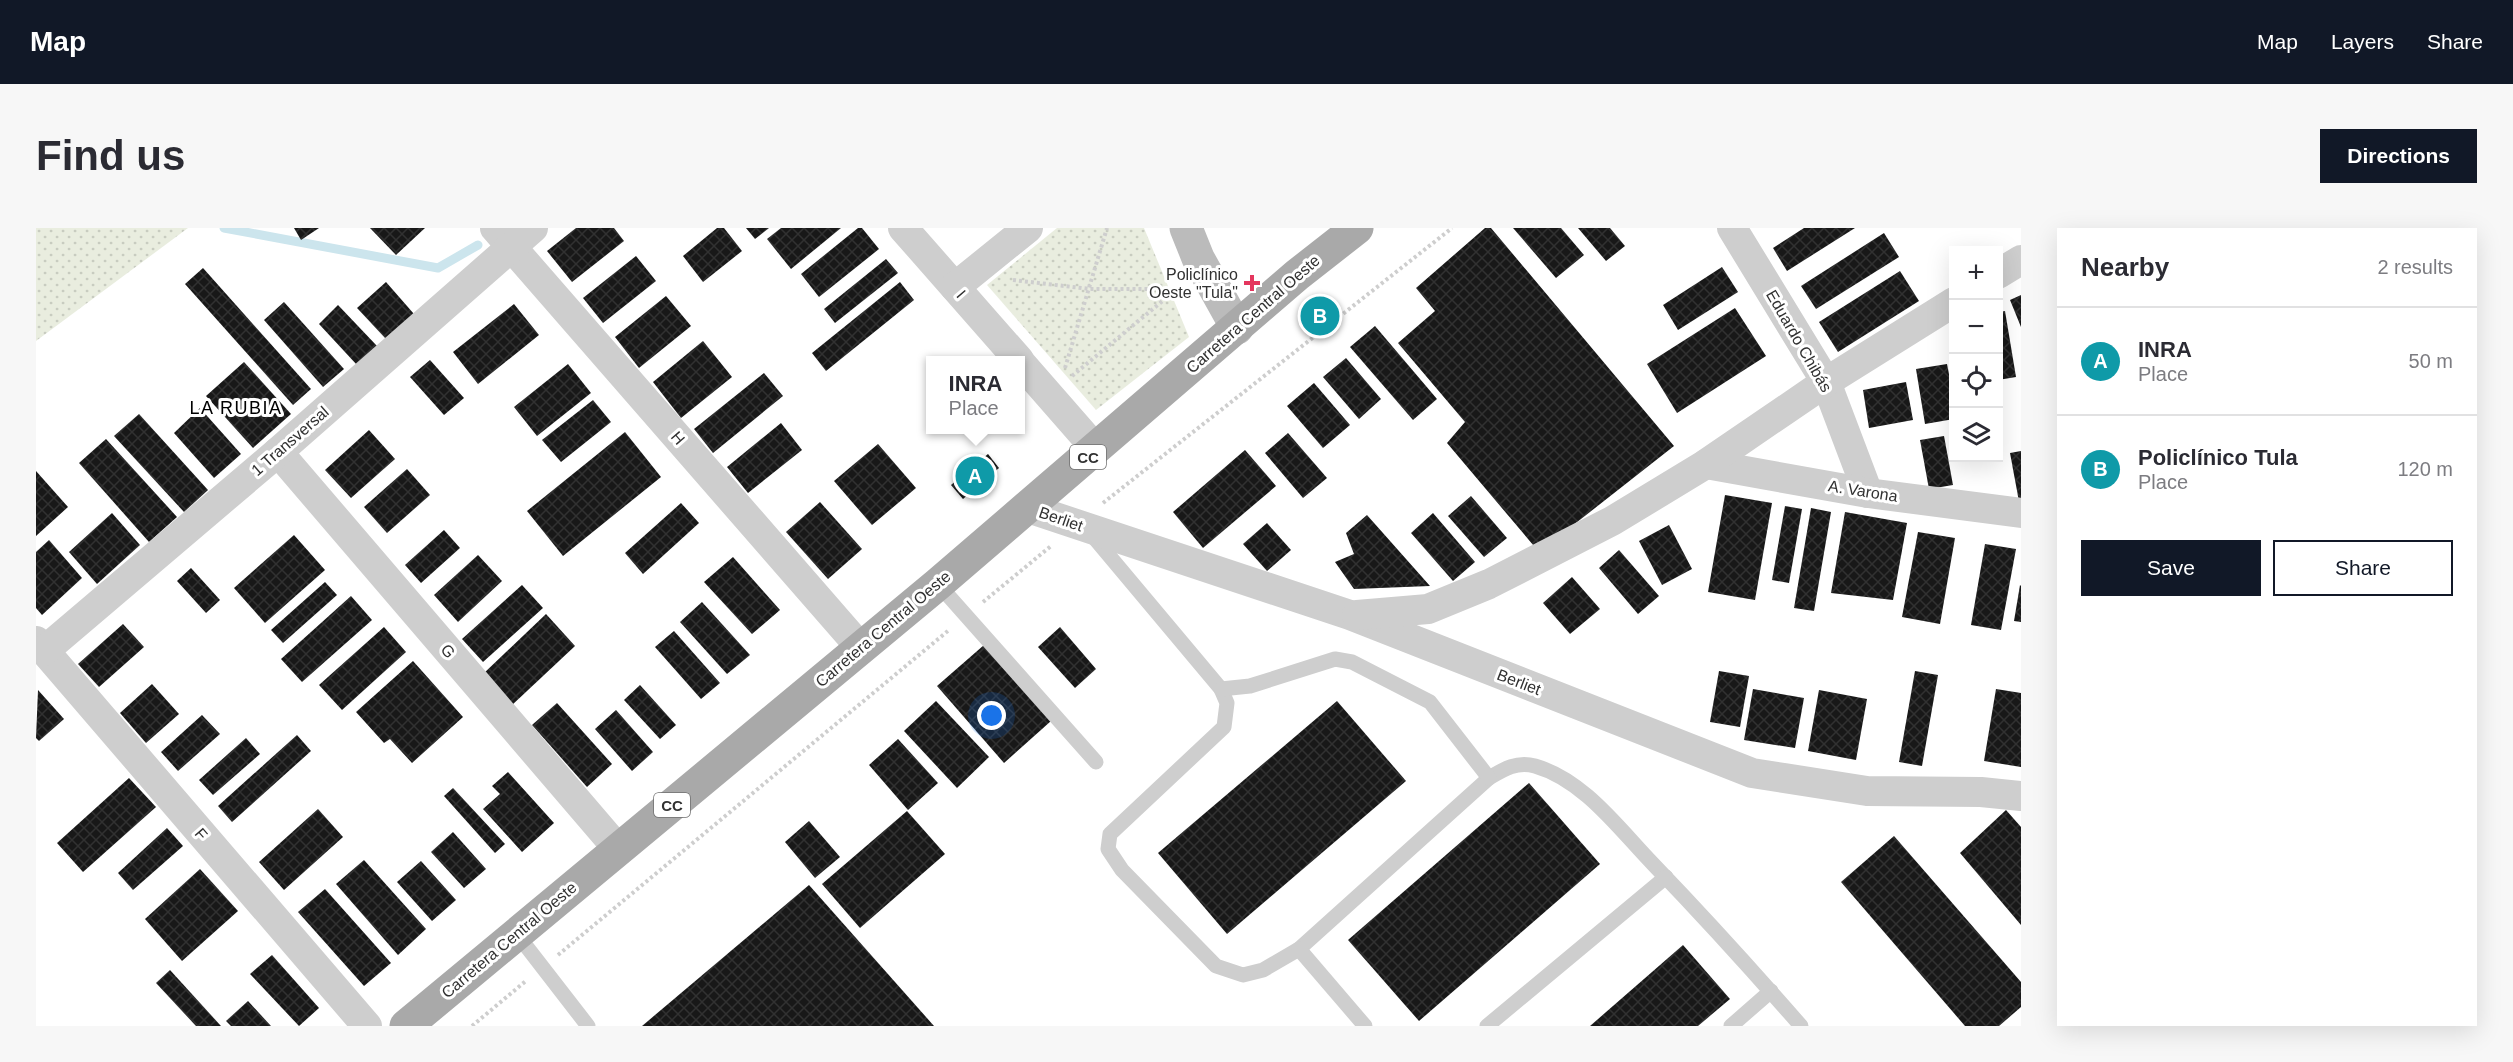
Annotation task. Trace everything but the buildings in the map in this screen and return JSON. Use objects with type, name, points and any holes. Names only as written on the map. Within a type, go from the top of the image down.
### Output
[{"type":"main road","points":[[1186,228],[1203,267],[1237,328]]},
{"type":"main road","name":"Carretera Central Oeste","points":[[406,1026],[938,584],[1297,275],[1357,228]]},
{"type":"street","name":"I","points":[[903,228],[962,281],[1015,356]]},
{"type":"street","points":[[962,281],[1028,228]]},
{"type":"street","name":"Eduardo Chibás","points":[[1732,228],[1826,382],[1868,493]]},
{"type":"street","name":"1 Transversal","points":[[40,646],[278,452],[513,234]]},
{"type":"street","name":"H","points":[[513,234],[861,648]]},
{"type":"street","points":[[2003,271],[2021,260]]},
{"type":"street","points":[[1350,615],[1428,609],[1489,584],[1612,521],[1706,464],[1826,382],[1949,305]]},
{"type":"street","name":"I","points":[[1025,366],[1054,391],[1096,449]]},
{"type":"street","name":"G","points":[[278,452],[619,850]]},
{"type":"street","name":"A. Varona","points":[[1706,464],[1868,493],[2021,513]]},
{"type":"street","name":"Berliet","points":[[1028,508],[1350,615],[1752,773],[1867,791],[1981,792],[2016,801]]},
{"type":"street","name":"F","points":[[40,646],[367,1026]]},
{"type":"lane","points":[[1085,527],[1221,689],[1227,703],[1224,727],[1110,834],[1108,849],[1122,870],[1216,966],[1242,975],[1263,970],[1299,949],[1489,778],[1511,765],[1533,765],[1557,774],[1590,799],[1666,878],[1801,1026]]},
{"type":"lane","points":[[938,584],[1096,762]]},
{"type":"lane","points":[[1221,689],[1250,686],[1335,659],[1352,662],[1430,702],[1489,778]]},
{"type":"lane","points":[[1487,1026],[1666,878]]},
{"type":"lane","points":[[516,933],[588,1026]]},
{"type":"lane","points":[[1299,949],[1365,1026]]},
{"type":"lane","points":[[1731,1026],[1771,991]]},
{"type":"path","points":[[1054,391],[1090,289],[1107,228]]},
{"type":"path","points":[[1054,391],[1203,267]]},
{"type":"path","points":[[962,281],[1090,289],[1177,289]]},
{"type":"shaded area","points":[[36,228],[188,228],[36,341]]},
{"type":"shaded area","points":[[1057,228],[1144,228],[1189,337],[1096,410],[987,285]]},
{"type":"waterway","points":[[224,228],[438,268],[478,245]]},
{"type":"place","name":"Policlínico Oeste \"Tula\"","points":[[1252,283]]},
{"type":"place","name":"Policlínico Tula","points":[[1320,316]]},
{"type":"place","name":"INRA","points":[[975,476]]},
{"type":"district","name":"LA RUBIA","points":[[236,408]]}]
